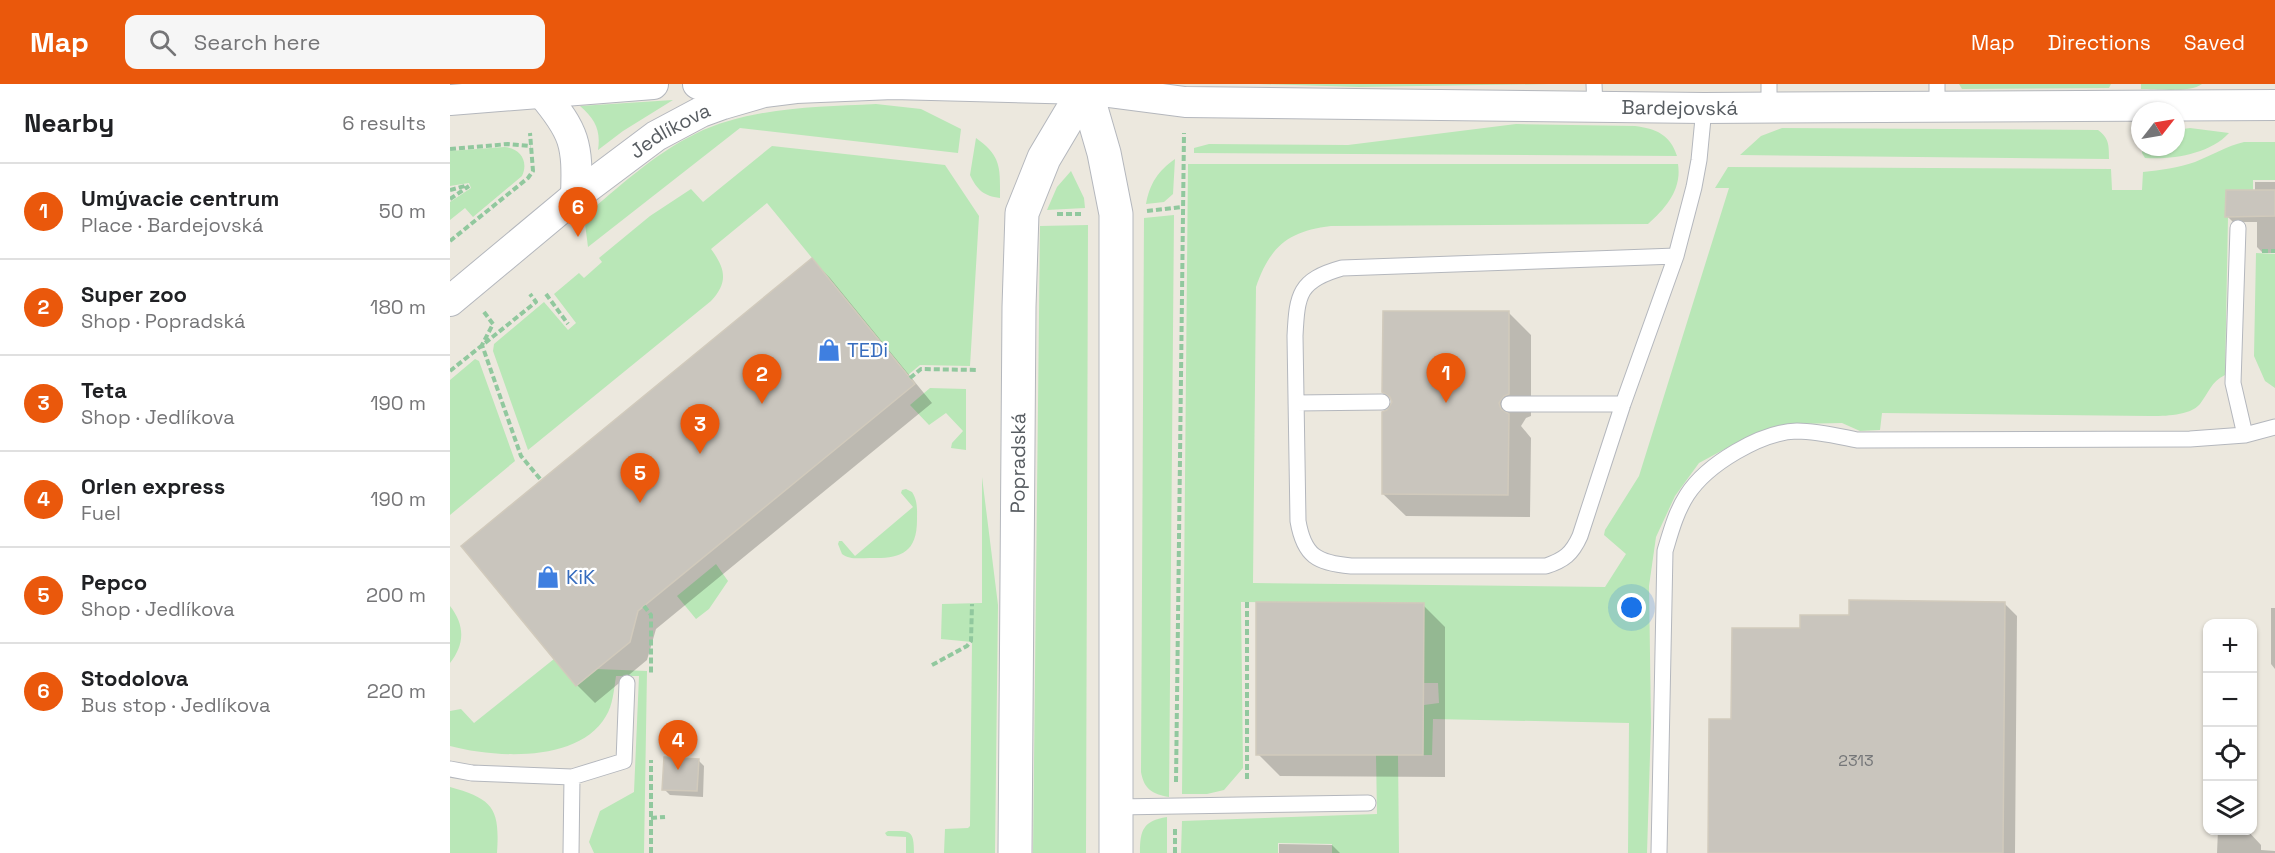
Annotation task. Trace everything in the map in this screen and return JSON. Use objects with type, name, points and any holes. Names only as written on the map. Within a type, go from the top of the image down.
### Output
[{"type":"street","points":[[450,100],[653,84]]},
{"type":"street","points":[[698,84],[764,92]]},
{"type":"street","name":"Jedlíkova","points":[[457,295],[629,155],[667,130],[701,112],[764,92],[837,85],[1084,87]]},
{"type":"street","points":[[1084,87],[1104,153],[1116,214],[1116,853]]},
{"type":"street","name":"Bardejovská","points":[[1084,87],[1185,102],[1594,95],[1704,108],[1769,96],[1937,95],[2275,105]]},
{"type":"street","name":"Popradská","points":[[1015,853],[1018,319],[1022,213],[1044,158],[1084,87]]},
{"type":"street","points":[[542,93],[563,118],[573,138],[577,165],[576,196]]},
{"type":"lane","points":[[1676,256],[1342,268],[1312,280],[1304,288],[1296,307],[1298,521],[1307,548],[1316,559],[1329,564],[1351,566],[1546,566],[1568,557],[1580,536],[1623,404],[1676,256],[1696,178],[1704,108]]},
{"type":"lane","points":[[2238,228],[2233,383],[2245,435]]},
{"type":"lane","points":[[1296,403],[1382,402]]},
{"type":"lane","points":[[1509,404],[1623,404]]},
{"type":"lane","points":[[1659,853],[1665,551],[1672,525],[1685,499],[1700,479],[1715,465],[1770,436],[1796,431],[1857,440],[2190,439],[2245,435],[2275,427]]},
{"type":"lane","points":[[450,769],[472,773],[572,777],[624,761],[627,683]]},
{"type":"lane","points":[[571,853],[572,777]]},
{"type":"lane","points":[[1117,807],[1368,803]]},
{"type":"path","points":[[450,149],[508,144],[531,146]]},
{"type":"path","points":[[1175,853],[1183,158]]},
{"type":"path","points":[[450,241],[528,178]]},
{"type":"path","points":[[450,189],[469,186],[450,199]]},
{"type":"path","points":[[450,371],[536,302],[530,294]]},
{"type":"path","points":[[546,294],[568,324]]},
{"type":"path","points":[[457,295],[493,324],[482,345],[521,456],[541,480]]},
{"type":"path","points":[[910,378],[921,369],[977,370]]},
{"type":"path","points":[[1247,602],[1247,806]]},
{"type":"path","points":[[932,665],[967,646],[971,641],[972,604]]},
{"type":"path","points":[[651,818],[665,817]]},
{"type":"green space","points":[[1258,84],[1549,84],[1359,87]]},
{"type":"green space","points":[[1959,84],[2111,84],[2109,88],[1962,89]]},
{"type":"green space","points":[[2141,84],[2202,84],[2190,89],[2173,90],[2141,89]]},
{"type":"green space","points":[[673,100],[623,131],[598,150],[599,137],[596,125],[580,106]]},
{"type":"green space","points":[[876,104],[921,109],[961,129],[958,153],[740,128],[588,247],[584,216],[651,161],[695,134],[738,118],[761,113]]},
{"type":"green space","points":[[1516,124],[1643,127],[1656,131],[1666,138],[1677,156],[1194,153],[1194,148],[1209,144],[1348,145]]},
{"type":"green space","points":[[1782,128],[2098,130],[2108,142],[2109,159],[1740,155],[1761,136]]},
{"type":"green space","points":[[2185,129],[2229,133],[2212,146],[2185,155]]},
{"type":"green space","points":[[976,138],[991,151],[998,164],[1000,198],[982,191],[975,185],[970,175]]},
{"type":"green space","points":[[2244,142],[2275,142],[2275,180],[2253,180],[2253,190],[2228,217],[2225,375],[2213,384],[2196,408],[2176,414],[2156,416],[1882,413],[1880,430],[1860,431],[1842,423],[1795,424],[1769,429],[1747,437],[1699,463],[1675,496],[1656,537],[1649,586],[1651,723],[1647,853],[1628,853],[1629,723],[1433,719],[1432,755],[1423,755],[1424,705],[1439,703],[1438,683],[1424,683],[1423,603],[1241,602],[1243,768],[1224,790],[1207,794],[1182,794],[1188,164],[1678,164],[1678,182],[1675,190],[1661,211],[1648,224],[1331,226],[1316,228],[1283,243],[1268,261],[1256,287],[1253,583],[1605,587],[1626,554],[1604,535],[1605,530],[1639,476],[1729,188],[1715,188],[1728,167],[2111,169],[2112,190],[2142,190],[2143,172],[2189,164]]},
{"type":"green space","points":[[772,146],[945,165],[979,216],[970,366],[920,365],[908,375],[767,203],[711,249],[722,269],[723,281],[721,288],[711,301],[528,450],[493,351],[494,344],[544,302],[568,330],[576,323],[554,294],[579,273],[584,278],[602,262],[599,258],[650,216],[691,189],[703,202]]},
{"type":"green space","points":[[504,147],[515,150],[522,156],[524,170],[522,176],[473,217],[465,208],[450,220],[450,202],[471,188],[469,183],[450,186],[450,151]]},
{"type":"green space","points":[[2144,156],[2182,156],[2178,157],[2145,158]]},
{"type":"green space","points":[[1175,159],[1173,194],[1164,202],[1146,204],[1156,178]]},
{"type":"green space","points":[[1071,171],[1084,198],[1085,208],[1047,210],[1057,187]]},
{"type":"green space","points":[[1174,215],[1169,797],[1150,790],[1144,783],[1141,772],[1144,218]]},
{"type":"green space","points":[[1088,225],[1086,853],[1033,853],[1040,226]]},
{"type":"green space","points":[[2256,253],[2275,254],[2275,388],[2265,381],[2254,356]]},
{"type":"green space","points":[[475,359],[479,361],[515,461],[450,515],[450,380]]},
{"type":"green space","points":[[930,388],[966,389],[966,450],[951,448],[952,443],[963,431],[946,413],[929,425],[910,405]]},
{"type":"green space","points":[[982,477],[998,605],[995,853],[944,853],[945,829],[970,826],[972,642],[941,639],[942,604],[982,603]]},
{"type":"green space","points":[[906,489],[914,495],[917,509],[916,531],[910,547],[890,557],[855,558],[842,554],[839,541],[842,541],[855,556],[913,507],[901,493]]},
{"type":"green space","points":[[716,564],[728,581],[709,609],[696,619],[677,596]]},
{"type":"green space","points":[[450,606],[461,627],[461,642],[450,663]]},
{"type":"green space","points":[[554,659],[576,686],[596,669],[647,671],[644,853],[594,853],[589,842],[600,811],[634,792],[639,676],[616,676],[612,702],[606,716],[593,731],[577,742],[557,749],[512,754],[490,753],[450,746],[450,711],[461,709],[474,723]]},
{"type":"green space","points":[[1376,755],[1398,755],[1399,853],[1332,853],[1332,844],[1278,843],[1278,853],[1181,853],[1182,821],[1377,814]]},
{"type":"green space","points":[[450,787],[476,796],[491,808],[497,825],[497,853],[450,853]]},
{"type":"green space","points":[[1167,817],[1167,853],[1140,853],[1144,828],[1153,821]]},
{"type":"green space","points":[[901,831],[912,835],[914,853],[906,853],[906,837],[887,836],[885,833]]},
{"type":"building","points":[[2226,190],[2275,190],[2275,216],[2225,217]]},
{"type":"building","points":[[812,258],[915,384],[638,611],[630,642],[576,686],[461,546]]},
{"type":"building","points":[[1383,311],[1509,311],[1509,394],[1504,396],[1499,403],[1501,409],[1509,414],[1508,495],[1382,494],[1382,412],[1387,410],[1392,402],[1390,397],[1382,392]]},
{"type":"building","points":[[1849,600],[2005,602],[2003,853],[1708,853],[1709,719],[1731,719],[1732,628],[1800,628],[1800,615],[1849,615]]},
{"type":"building","points":[[1256,602],[1424,603],[1423,755],[1256,755]]},
{"type":"building","points":[[664,757],[699,759],[697,791],[662,790]]},
{"type":"place","name":"Stodolova","points":[[578,237]]},
{"type":"place","name":"TEDi","points":[[829,350]]},
{"type":"place","name":"Umývacie centrum","points":[[1446,403]]},
{"type":"place","name":"Super zoo","points":[[762,404]]},
{"type":"place","name":"Teta","points":[[700,454]]},
{"type":"place","name":"Pepco","points":[[640,503]]},
{"type":"place","name":"KiK","points":[[548,577]]},
{"type":"place","name":"Orlen express","points":[[678,770]]}]
